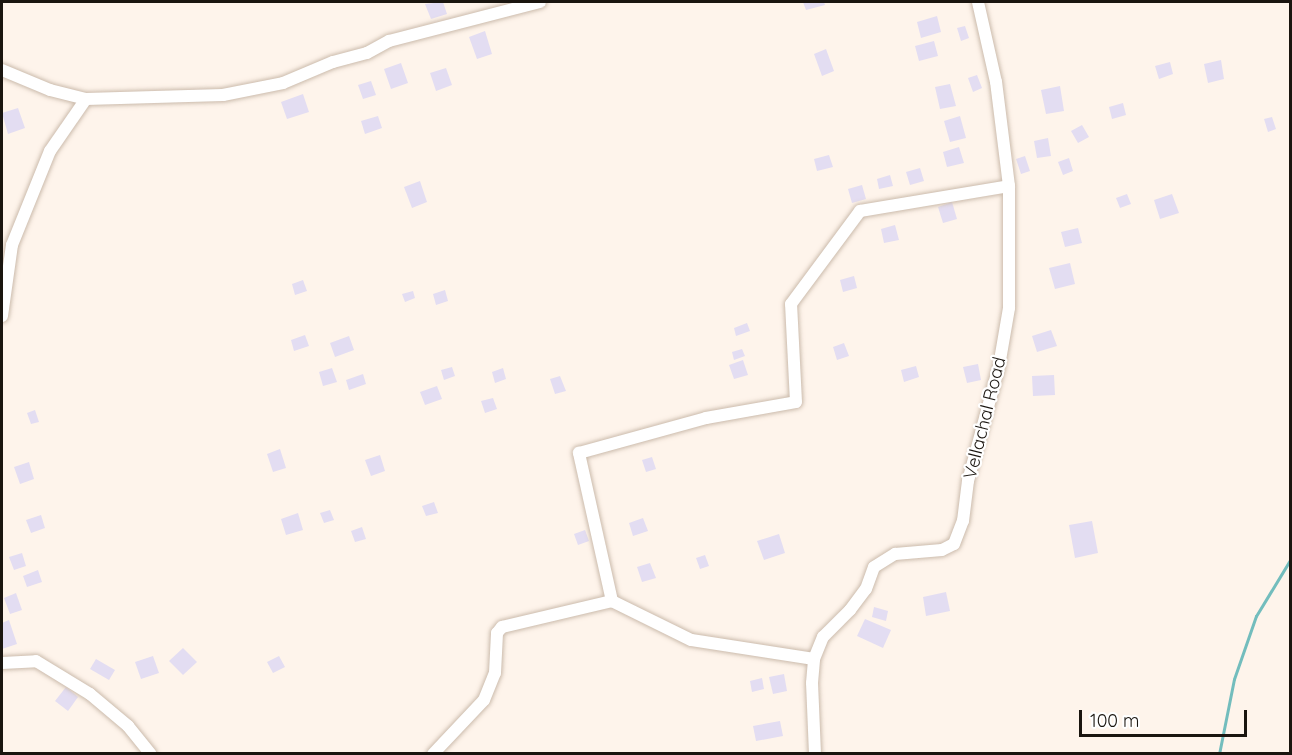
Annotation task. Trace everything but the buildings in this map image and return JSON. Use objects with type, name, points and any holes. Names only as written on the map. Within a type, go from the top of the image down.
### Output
[{"type":"street","points":[[2,70],[50,90],[86,99],[140,100],[161,95],[223,95],[262,88],[367,53],[399,38],[540,2]]},
{"type":"street","name":"Vellachal Road","points":[[815,753],[814,659],[823,636],[850,610],[866,589],[874,567],[895,554],[942,550],[959,537],[968,481],[999,366],[1009,308],[1010,186],[996,82],[978,2]]},
{"type":"street","points":[[2,316],[12,245],[50,152],[86,99]]},
{"type":"street","points":[[612,602],[579,453],[706,418],[796,402],[791,304],[860,211],[1010,186]]},
{"type":"street","points":[[432,753],[484,700],[495,673],[496,633],[502,627],[612,602],[691,640],[814,659]]},
{"type":"street","points":[[2,663],[36,662],[72,683],[128,726],[151,753]]},
{"type":"waterway","points":[[1219,754],[1234,679],[1256,616],[1290,560]]}]
